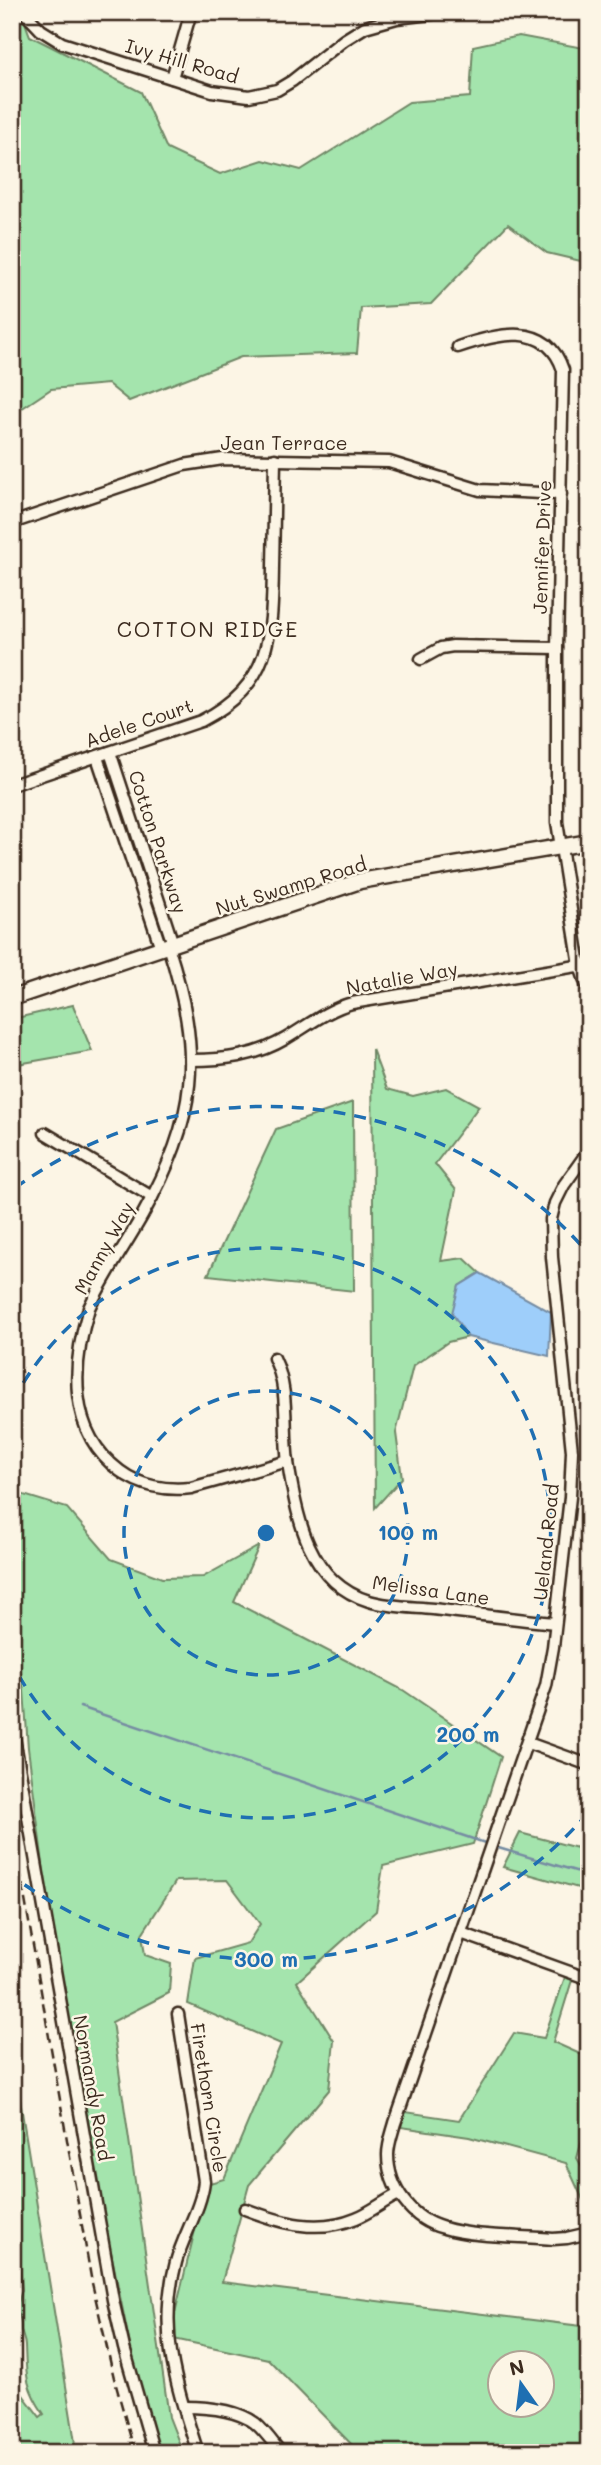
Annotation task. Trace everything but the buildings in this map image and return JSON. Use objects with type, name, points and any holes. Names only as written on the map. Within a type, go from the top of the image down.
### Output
[{"type":"main road","name":"Nut Swamp Road","points":[[12,998],[360,881],[589,842]]},
{"type":"street","name":"Ivy Hill Road","points":[[24,12],[41,30],[62,43],[228,94],[249,96],[261,95],[292,81],[365,27],[397,18],[447,12]]},
{"type":"street","points":[[172,78],[191,12]]},
{"type":"street","points":[[579,12],[589,15]]},
{"type":"street","name":"Jennifer Drive","points":[[458,347],[484,338],[527,335],[539,339],[556,353],[563,370],[557,648],[557,822],[561,848]]},
{"type":"street","name":"Jean Terrace","points":[[12,523],[184,465],[223,459],[389,462],[480,490],[561,494]]},
{"type":"street","name":"Adele Court","points":[[12,785],[211,716],[235,699],[258,669],[267,649],[272,621],[275,459]]},
{"type":"street","points":[[421,659],[441,648],[453,646],[557,648]]},
{"type":"street","name":"Cotton Parkway","points":[[110,752],[140,844],[168,946]]},
{"type":"street","name":"Cotton Parkway","points":[[97,757],[128,849],[168,946]]},
{"type":"street","points":[[128,849],[140,844]]},
{"type":"street","points":[[561,848],[589,992]]},
{"type":"street","name":"Manny Way","points":[[168,946],[186,1010],[191,1060],[186,1109],[166,1172],[95,1295],[82,1331],[77,1362],[82,1418],[90,1439],[104,1458],[123,1474],[167,1489],[191,1488],[288,1461]]},
{"type":"street","name":"Natalie Way","points":[[191,1060],[231,1058],[259,1052],[284,1040],[331,1010],[352,1003],[585,965]]},
{"type":"street","points":[[45,1133],[152,1197]]},
{"type":"street","name":"Ueland Road","points":[[589,1150],[564,1185],[551,1219],[552,1256],[572,1451],[570,1497],[546,1686],[388,2153],[391,2173],[399,2194],[415,2212],[431,2224],[448,2229],[553,2239],[589,2233]]},
{"type":"street","name":"Melissa Lane","points":[[274,1358],[282,1374],[288,1461],[298,1515],[310,1550],[325,1572],[346,1590],[382,1604],[555,1623]]},
{"type":"street","name":"Normandy Road","points":[[12,1726],[113,2300],[154,2453]]},
{"type":"street","points":[[528,1743],[589,1765]]},
{"type":"street","points":[[461,1933],[589,1979]]},
{"type":"street","name":"Firethorn Circle","points":[[178,2014],[204,2181],[201,2197],[176,2260],[171,2281],[168,2305],[170,2349],[174,2377],[198,2453]]},
{"type":"street","points":[[245,2209],[288,2224],[322,2227],[355,2218],[399,2194]]},
{"type":"street","points":[[184,2407],[205,2407],[249,2419],[281,2453]]},
{"type":"green space","points":[[12,12],[21,12],[30,36],[141,92],[167,149],[220,174],[263,160],[301,170],[409,102],[470,97],[473,46],[519,36],[589,49],[589,263],[547,253],[508,224],[431,304],[361,308],[357,353],[241,357],[129,401],[108,384],[51,389],[12,415]]},
{"type":"green space","points":[[73,1005],[92,1051],[12,1065],[12,1019]]},
{"type":"green space","points":[[372,1049],[387,1089],[413,1096],[446,1088],[479,1106],[435,1164],[456,1190],[441,1261],[464,1258],[480,1273],[459,1286],[453,1313],[468,1337],[448,1342],[413,1366],[396,1433],[402,1478],[375,1508]]},
{"type":"green space","points":[[353,1102],[354,1291],[208,1275],[276,1129]]},
{"type":"green space","points":[[12,1476],[17,1493],[67,1508],[111,1559],[162,1578],[203,1577],[259,1546],[234,1602],[403,1690],[501,1757],[473,1844],[383,1866],[376,1911],[297,1982],[334,2041],[329,2090],[249,2185],[222,2282],[589,2327],[589,2453],[360,2453],[268,2359],[169,2338],[206,2184],[224,2179],[281,2044],[188,2004],[195,1958],[248,1943],[260,1924],[227,1880],[176,1881],[142,1934],[145,1955],[171,1964],[169,1993],[112,2022],[169,2417],[183,2453],[160,2453],[144,2414],[62,2012],[28,1748],[24,1690],[12,1632]]},
{"type":"green space","points":[[520,1833],[589,1851],[589,1891],[503,1867]]},
{"type":"green space","points":[[565,1977],[572,1980],[553,2042],[589,2058],[589,2115],[577,2158],[589,2178],[589,2213],[566,2163],[469,2137],[401,2127],[406,2112],[459,2120],[514,2033],[544,2038]]},
{"type":"green space","points":[[12,2050],[76,2453],[12,2453],[12,2387],[23,2395],[40,2417],[44,2414],[28,2382],[25,2344],[16,2309],[22,2290],[16,2234],[12,2226]]},
{"type":"water","points":[[480,1273],[551,1312],[549,1356],[468,1337],[452,1313],[459,1286]]},
{"type":"waterway","points":[[80,1707],[488,1844]]},
{"type":"waterway","points":[[495,1847],[589,1875]]},
{"type":"railway","points":[[12,1825],[92,2283],[135,2453]]},
{"type":"district","name":"COTTON RIDGE","points":[[208,630]]}]
